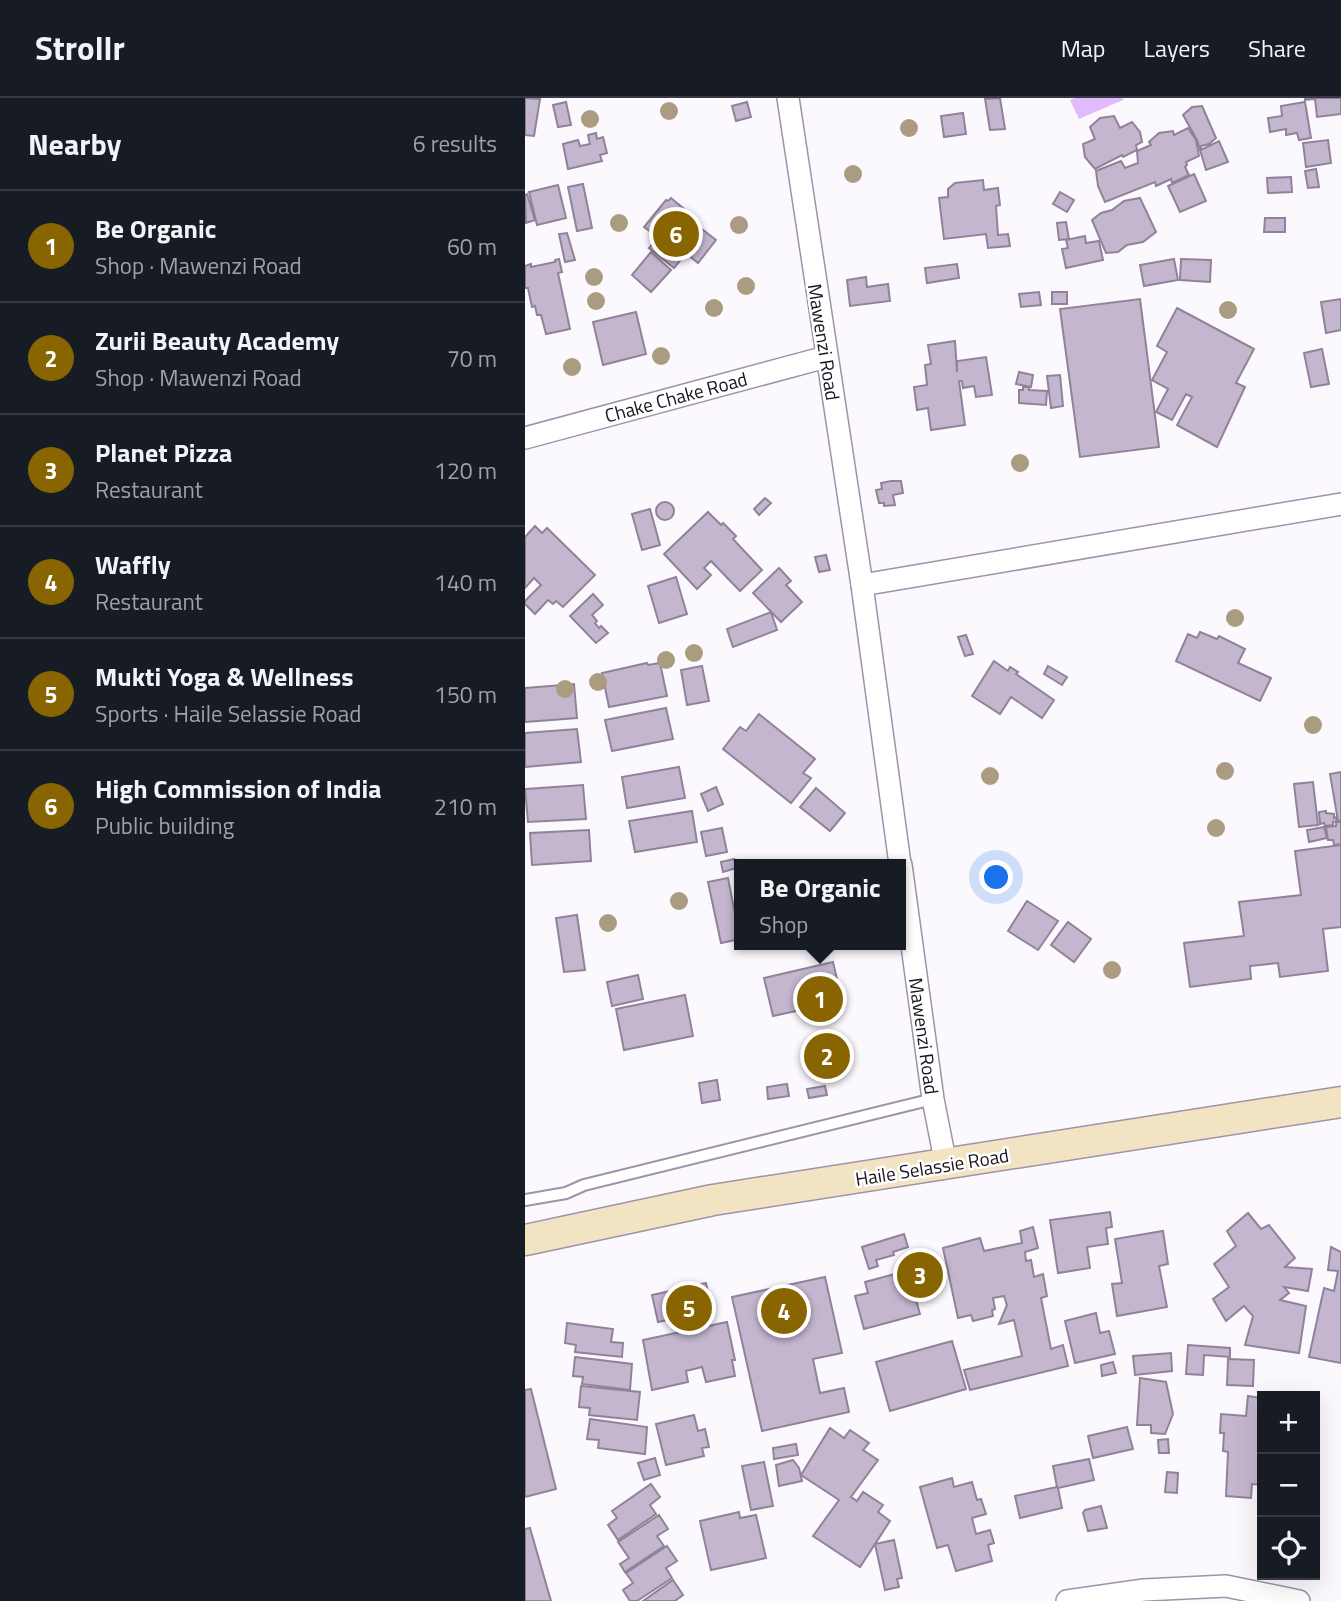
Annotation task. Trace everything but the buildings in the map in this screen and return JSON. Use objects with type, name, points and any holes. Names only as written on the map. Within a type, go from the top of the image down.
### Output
[{"type":"street","name":"Mawenzi Road","points":[[788,98],[862,585],[899,859]]},
{"type":"street","name":"Chake Chake Road","points":[[525,438],[826,356]]},
{"type":"street","points":[[862,585],[1341,504]]},
{"type":"street","name":"Mawenzi Road","points":[[906,908],[933,1099],[946,1165]]},
{"type":"street","name":"Haile Selassie Road","points":[[525,1240],[713,1200],[1341,1102]]},
{"type":"street","points":[[1067,1601],[1144,1590],[1226,1586],[1299,1601]]},
{"type":"lane","points":[[525,1200],[566,1193],[584,1185],[933,1099]]},
{"type":"shaded area","points":[[1070,100],[1123,100],[1079,119]]},
{"type":"place","name":"High Commission of India","points":[[676,234]]},
{"type":"place","name":"Be Organic","points":[[820,999]]},
{"type":"place","name":"Zurii Beauty Academy","points":[[827,1056]]},
{"type":"place","name":"Planet Pizza","points":[[920,1275]]},
{"type":"place","name":"Mukti Yoga & Wellness","points":[[689,1308]]},
{"type":"place","name":"Waffly","points":[[784,1311]]}]
